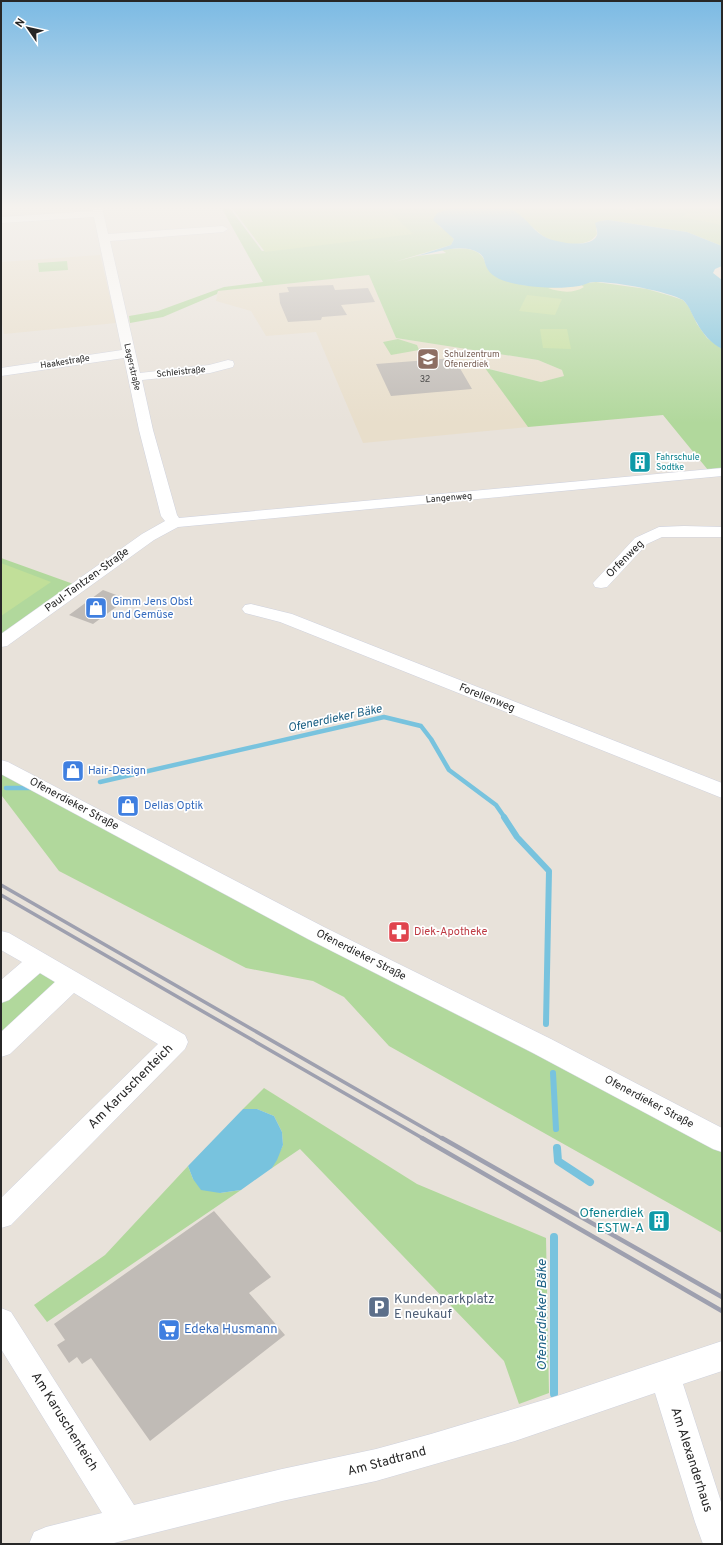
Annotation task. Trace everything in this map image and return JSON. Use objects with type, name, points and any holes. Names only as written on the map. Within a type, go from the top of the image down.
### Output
[{"type":"street","name":"Lagerstraße","points":[[113,279],[163,495],[169,516],[175,523]]},
{"type":"street","name":"Haakestraße","points":[[1,372],[129,353]]},
{"type":"street","name":"Schleistraße","points":[[135,377],[210,369],[228,364]]},
{"type":"street","name":"Langenweg","points":[[175,523],[722,472]]},
{"type":"street","name":"Paul-Tantzen-Straße","points":[[1,642],[148,537],[175,523]]},
{"type":"street","name":"Orfenweg","points":[[601,583],[641,541],[659,532],[722,532]]},
{"type":"street","name":"Forellenweg","points":[[251,609],[286,618],[722,791]]},
{"type":"street","name":"Ofenerdieker Straße","points":[[1,766],[316,933],[542,1046],[722,1141]]},
{"type":"street","name":"Am Karuschenteich","points":[[1,939],[176,1042],[1,1216]]},
{"type":"street","points":[[1,994],[38,961]]},
{"type":"street","points":[[1,1047],[72,981]]},
{"type":"street","name":"Am Karuschenteich","points":[[1,1322],[121,1514],[123,1524]]},
{"type":"street","name":"Am Stadtrand","points":[[46,1544],[284,1485],[389,1462],[484,1435],[722,1356]]},
{"type":"street","name":"Am Alexanderhaus","points":[[663,1376],[711,1522],[720,1544]]},
{"type":"shaded area","points":[[1,279],[106,279],[116,323],[4,334],[1,317]]},
{"type":"shaded area","name":"Schulzentrum Ofenerdiek","points":[[330,279],[371,279],[396,338],[538,360],[562,370],[565,376],[541,382],[486,368],[528,427],[363,443],[316,332],[266,336],[251,311],[216,301],[218,291]]},
{"type":"green space","points":[[261,279],[330,279],[218,291],[217,294],[163,317],[130,323],[129,316],[158,311],[224,287],[263,282]]},
{"type":"green space","points":[[371,279],[511,279],[522,285],[560,287],[581,286],[586,283],[596,282],[647,289],[683,300],[689,307],[697,324],[707,338],[722,349],[722,468],[708,470],[663,415],[528,427],[485,368],[541,382],[564,376],[562,370],[538,360],[396,338]]},
{"type":"green space","points":[[527,295],[562,299],[555,315],[519,311]]},
{"type":"green space","points":[[540,329],[567,329],[571,349],[543,348]]},
{"type":"green space","points":[[398,339],[417,345],[419,350],[391,355],[383,342]]},
{"type":"green space","points":[[1,558],[79,586],[1,642]]},
{"type":"green space","points":[[1,563],[51,582],[1,616]]},
{"type":"green space","points":[[1,774],[722,1141],[722,1233],[389,1046],[344,997],[313,981],[246,968],[59,871],[2,796]]},
{"type":"green space","points":[[38,961],[72,981],[1,1047],[1,994]]},
{"type":"green space","points":[[264,1088],[417,1184],[546,1238],[549,1393],[519,1404],[504,1361],[300,1149],[272,1168],[283,1145],[282,1132],[274,1116],[257,1109],[243,1109]]},
{"type":"green space","points":[[188,1166],[193,1179],[220,1193],[241,1190],[47,1322],[34,1305],[105,1255]]},
{"type":"sand","points":[[581,285],[584,287],[575,291],[557,291],[548,288]]},
{"type":"water","points":[[500,279],[721,279],[722,349],[704,334],[683,300],[665,293],[639,287],[602,282],[592,282],[579,286],[558,288],[536,287]]},
{"type":"water","points":[[243,1109],[257,1109],[274,1116],[282,1132],[283,1145],[277,1160],[272,1168],[241,1190],[220,1193],[201,1190],[193,1179],[188,1166]]},
{"type":"building","points":[[333,285],[335,290],[368,288],[375,302],[341,305],[347,315],[322,317],[321,320],[288,322],[280,303],[279,293],[289,292],[287,287]]},
{"type":"building","name":"Schulzentrum Ofenerdiek","points":[[454,358],[472,389],[391,396],[376,364]]},
{"type":"building","name":"Gimm Jens Obst und Gemüse","points":[[103,590],[119,596],[115,599],[123,602],[93,624],[69,615]]},
{"type":"building","name":"Edeka Husmann","points":[[214,1211],[271,1277],[249,1293],[285,1335],[150,1441],[91,1358],[82,1364],[77,1357],[69,1363],[57,1345],[65,1340],[54,1324]]},
{"type":"waterway","name":"Ofenerdieker Bäke","points":[[100,782],[384,717],[421,726],[431,739],[449,770],[496,805],[505,818]]},
{"type":"waterway","name":"Ofenerdieker Bäke","points":[[6,788],[31,788]]},
{"type":"waterway","name":"Ofenerdieker Bäke","points":[[504,817],[517,837],[549,871],[546,1024]]},
{"type":"waterway","name":"Ofenerdieker Bäke","points":[[553,1073],[556,1129]]},
{"type":"waterway","name":"Ofenerdieker Bäke","points":[[557,1148],[558,1161],[590,1182]]},
{"type":"waterway","name":"Ofenerdieker Bäke","points":[[554,1237],[554,1394]]},
{"type":"railway","points":[[1,885],[443,1139]]},
{"type":"railway","points":[[1,895],[424,1139]]},
{"type":"railway","points":[[422,1138],[722,1311]]},
{"type":"railway","points":[[442,1138],[722,1297]]},
{"type":"place","name":"Schulzentrum Ofenerdiek","points":[[428,359]]},
{"type":"place","name":"Fahrschule Sodtke","points":[[640,462]]},
{"type":"place","name":"Gimm Jens Obst und Gemüse","points":[[96,608]]},
{"type":"place","name":"Hair-Design","points":[[73,771]]},
{"type":"place","name":"Dellas Optik","points":[[128,806]]},
{"type":"place","name":"Diek-Apotheke","points":[[399,932]]},
{"type":"place","name":"Ofenerdiek ESTW-A","points":[[659,1221]]},
{"type":"place","name":"Kundenparkplatz E neukauf","points":[[379,1307]]},
{"type":"place","name":"Edeka Husmann","points":[[169,1330]]}]
